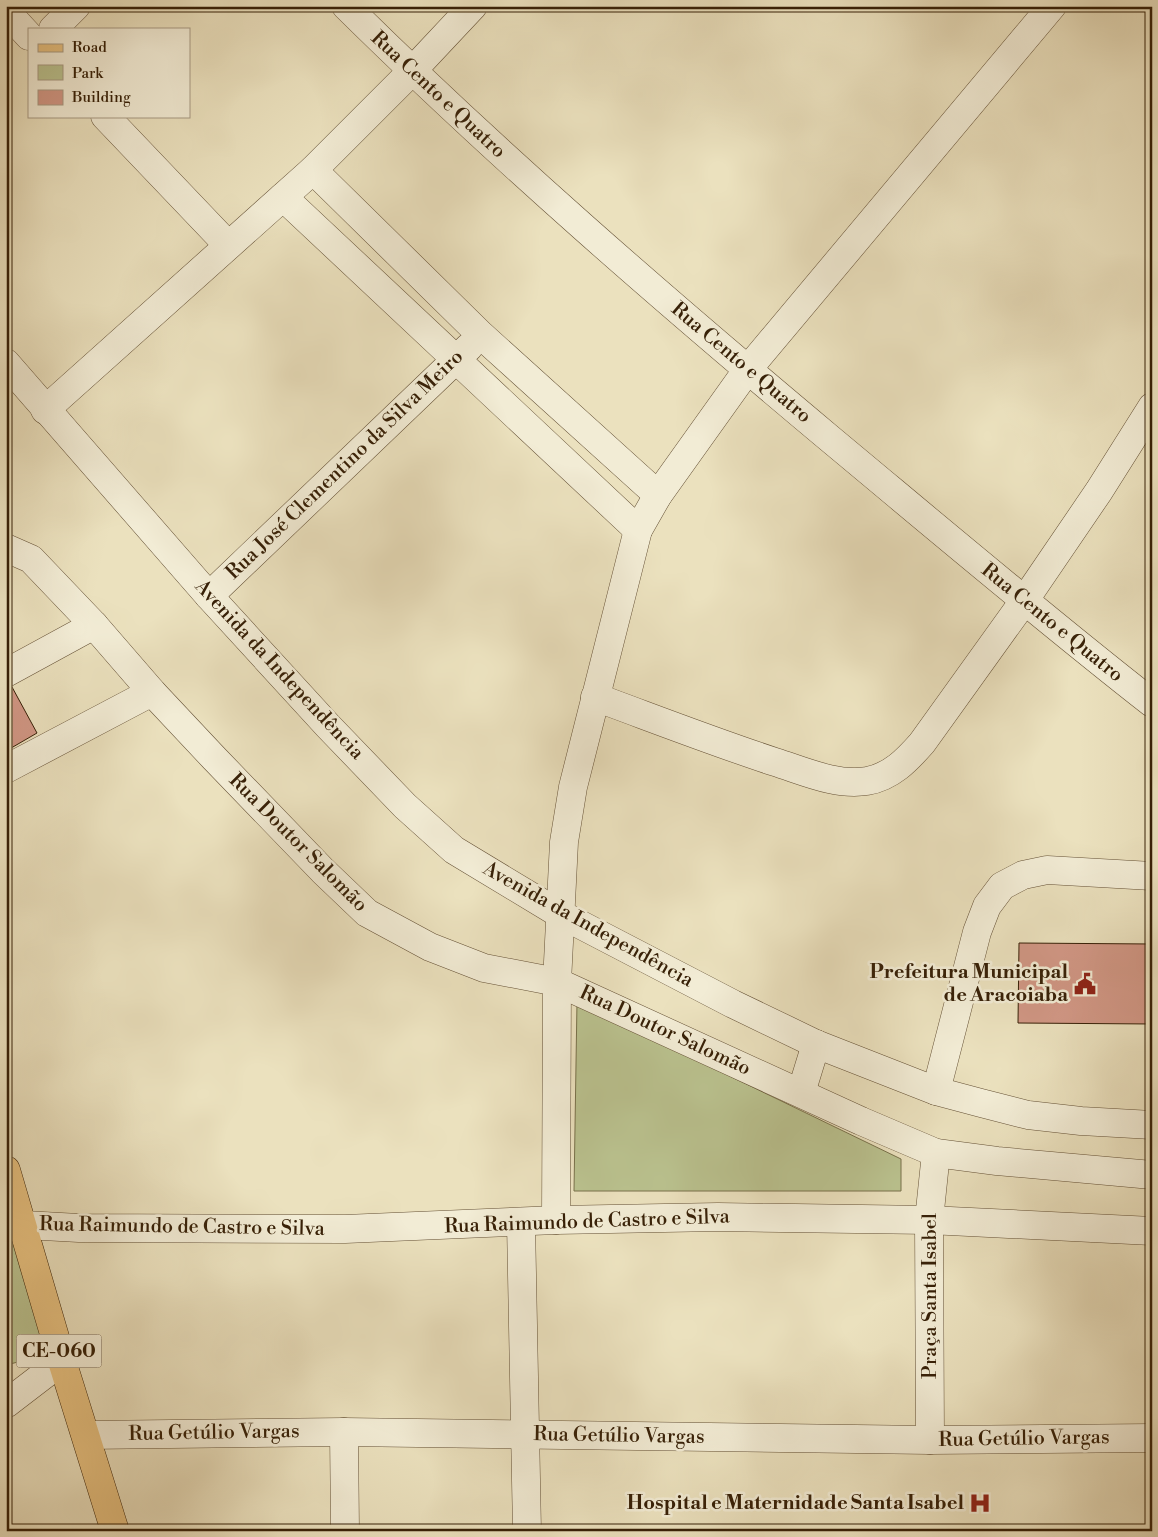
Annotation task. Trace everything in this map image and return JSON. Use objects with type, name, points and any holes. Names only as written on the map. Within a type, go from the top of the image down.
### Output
[{"type":"main road","name":"CE-060","points":[[6,1170],[14,1224],[62,1361],[115,1531]]},
{"type":"street","points":[[54,28],[76,6]]},
{"type":"street","name":"Rua Cento e Quatro","points":[[346,6],[412,71],[566,214],[1024,601],[1152,703]]},
{"type":"street","points":[[46,410],[228,244],[313,170],[412,71],[473,6]]},
{"type":"street","points":[[556,1220],[556,982],[564,842],[573,786],[638,530],[658,495],[748,369],[1052,6]]},
{"type":"street","points":[[6,11],[28,35]]},
{"type":"street","points":[[107,118],[228,244]]},
{"type":"street","points":[[313,170],[481,335],[658,495]]},
{"type":"street","points":[[283,197],[638,530]]},
{"type":"street","name":"Rua José Clementino da Silva Meiro","points":[[209,596],[481,335]]},
{"type":"street","name":"Avenida da Independência","points":[[6,363],[209,596],[328,726],[405,806],[454,850],[560,914],[733,1004],[816,1044],[936,1090],[1028,1115],[1081,1121],[1152,1125]]},
{"type":"street","points":[[596,697],[738,750],[825,778],[849,782],[868,781],[883,776],[904,763],[922,743],[1024,601],[1152,408]]},
{"type":"street","name":"Rua Doutor Salomão","points":[[6,548],[31,559],[94,625],[152,692],[316,864],[367,913],[430,947],[484,968],[556,982],[861,1121],[936,1152],[997,1161],[1152,1175]]},
{"type":"street","points":[[6,673],[94,625]]},
{"type":"street","points":[[6,769],[152,692]]},
{"type":"street","points":[[936,1090],[977,932],[987,906],[1002,886],[1023,874],[1047,870],[1152,876]]},
{"type":"street","points":[[801,1093],[816,1044]]},
{"type":"street","name":"Praça Santa Isabel","points":[[930,1440],[929,1220],[936,1152]]},
{"type":"street","name":"Rua Raimundo de Castro e Silva","points":[[14,1224],[89,1228],[345,1229],[521,1223],[556,1220],[718,1217],[929,1220],[1152,1231]]},
{"type":"street","points":[[521,1223],[527,1531]]},
{"type":"street","points":[[6,1404],[62,1361]]},
{"type":"street","points":[[344,1432],[345,1531]]},
{"type":"street","name":"Rua Getúlio Vargas","points":[[86,1435],[344,1432],[930,1440],[1152,1438]]},
{"type":"green space","points":[[577,1002],[901,1159],[901,1191],[574,1191]]},
{"type":"green space","points":[[15,1242],[50,1354],[6,1365],[6,1244]]},
{"type":"building","points":[[12,687],[37,733],[6,751],[6,690]]},
{"type":"building","name":"Prefeitura Municipal de Aracoiaba","points":[[1019,943],[1152,944],[1152,1024],[1018,1023]]},
{"type":"place","name":"Prefeitura Municipal de Aracoiaba","points":[[1085,984]]},
{"type":"place","name":"Hospital e Maternidade Santa Isabel","points":[[980,1503]]}]
